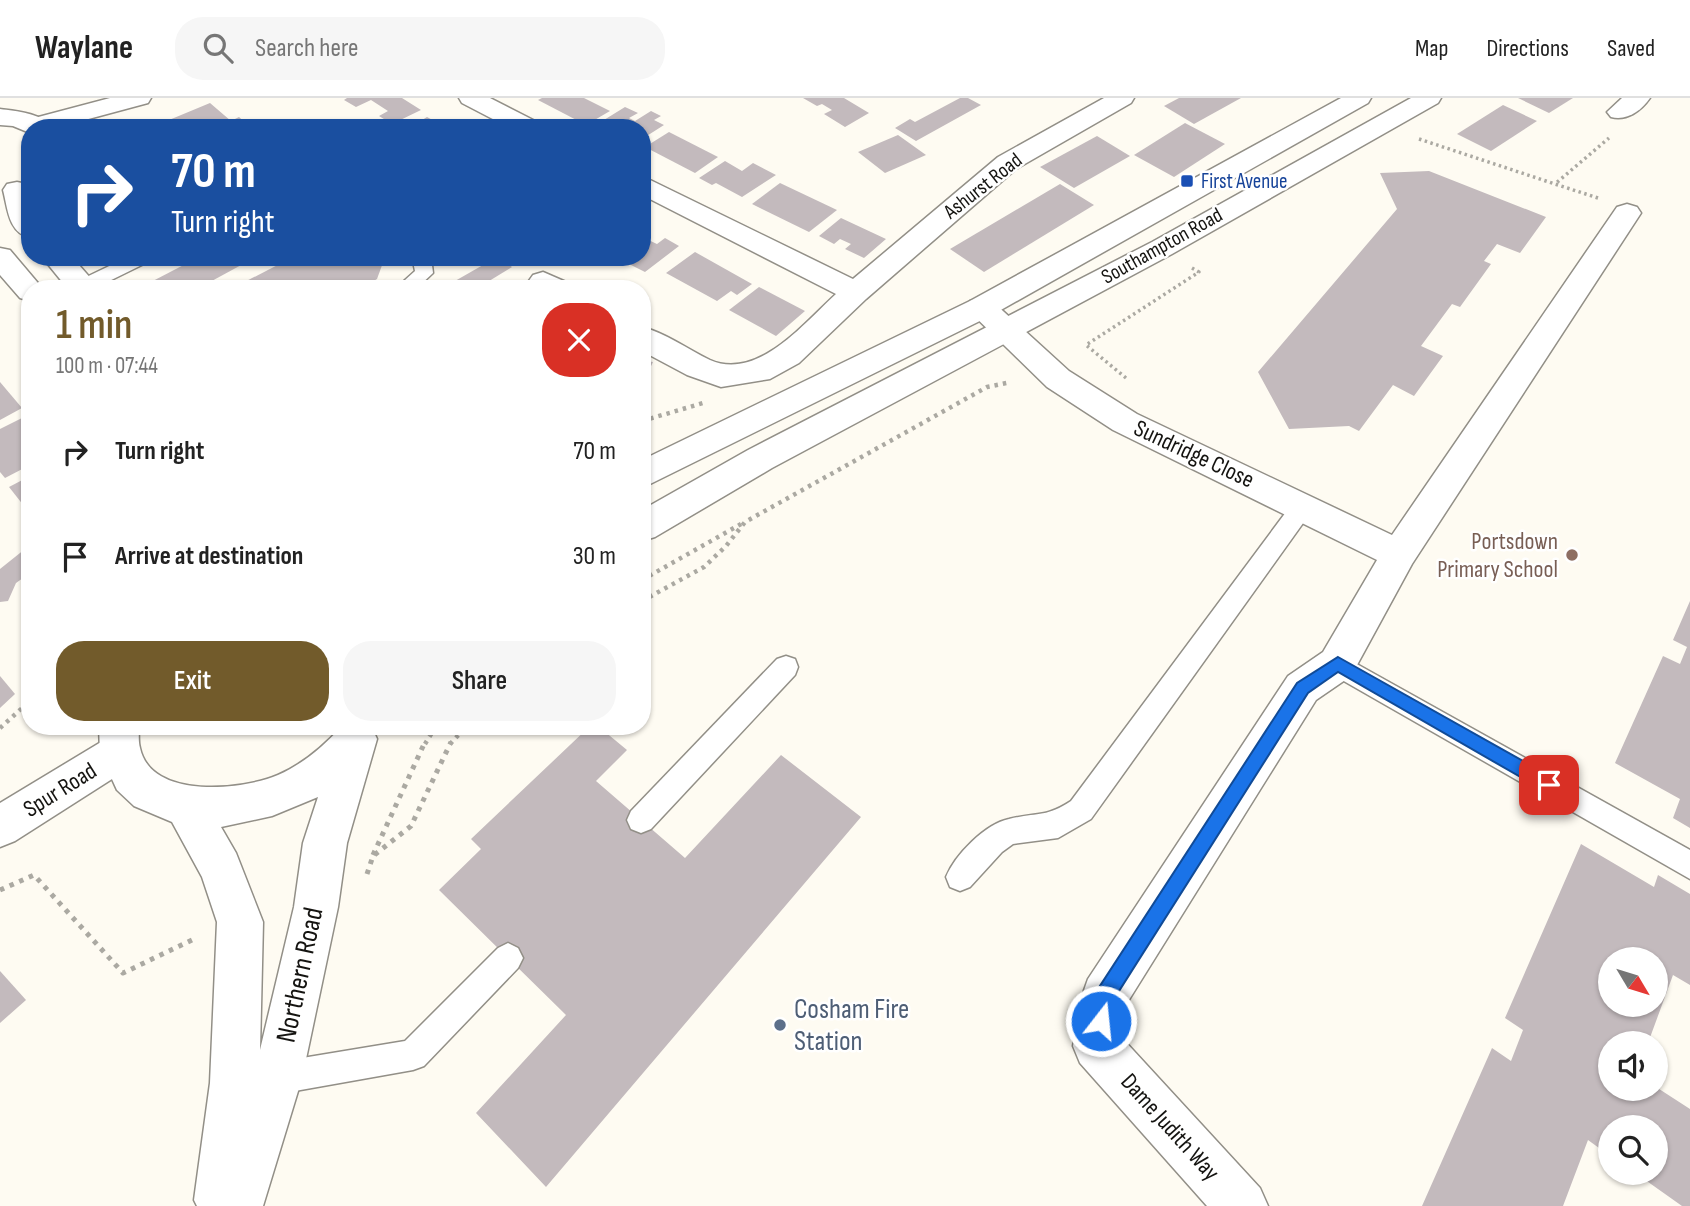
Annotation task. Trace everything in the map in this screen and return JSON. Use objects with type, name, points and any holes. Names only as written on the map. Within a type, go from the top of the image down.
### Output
[{"type":"main road","points":[[65,119],[139,98]]},
{"type":"main road","points":[[117,119],[159,98]]},
{"type":"main road","points":[[471,98],[512,119]]},
{"type":"main road","name":"Ashurst Road","points":[[651,342],[698,367],[722,376],[759,371],[788,355],[856,292],[1007,163],[1122,98]]},
{"type":"main road","name":"Southampton Road","points":[[651,522],[1359,98]]},
{"type":"main road","name":"Southampton Road","points":[[651,471],[993,319],[1162,248],[1429,98]]},
{"type":"main road","points":[[0,117],[21,122]]},
{"type":"main road","points":[[651,189],[856,292]]},
{"type":"main road","points":[[16,190],[21,211]]},
{"type":"main road","points":[[1338,664],[1399,554],[1627,213]]},
{"type":"main road","points":[[0,257],[21,281]]},
{"type":"main road","points":[[64,266],[77,280]]},
{"type":"main road","name":"Sundridge Close","points":[[993,319],[1058,379],[1125,422],[1399,554]]},
{"type":"main road","name":"Dame Judith Way","points":[[1242,1206],[1097,1046],[1105,996],[1302,688],[1338,664]]},
{"type":"main road","points":[[119,739],[133,777],[156,795],[186,806],[221,808],[257,802],[294,788],[328,767],[360,735]]},
{"type":"main road","name":"Northern Road","points":[[237,1206],[278,1078],[316,906],[325,843],[361,735]]},
{"type":"main road","name":"Spur Road","points":[[0,827],[119,739]]},
{"type":"main road","name":"Northern Road","points":[[186,806],[221,868],[240,922],[235,1083],[219,1206]]},
{"type":"lane","points":[[98,280],[126,266]]},
{"type":"lane","points":[[415,280],[424,273],[424,266]]},
{"type":"lane","points":[[960,877],[992,843],[1008,832],[1058,825],[1080,810],[1303,506]]},
{"type":"lane","points":[[1338,664],[1690,865]]},
{"type":"lane","points":[[641,820],[786,667]]},
{"type":"lane","points":[[278,1078],[413,1055],[508,958]]},
{"type":"path","points":[[1555,184],[1626,124],[1629,105]]},
{"type":"path","points":[[1380,125],[1607,201],[1627,213]]},
{"type":"path","points":[[1134,385],[1086,345],[1199,272],[1162,248]]},
{"type":"path","points":[[651,575],[988,387],[1012,382],[1042,389],[1058,379]]},
{"type":"path","points":[[651,596],[704,567],[726,546],[745,522]]},
{"type":"path","points":[[0,728],[21,709]]},
{"type":"path","points":[[365,880],[373,856],[429,735]]},
{"type":"path","points":[[373,856],[411,826],[451,742],[458,735]]},
{"type":"path","points":[[0,891],[34,875],[123,973],[197,938],[240,922]]},
{"type":"building","points":[[402,98],[421,110],[402,119],[384,119],[379,116],[388,111],[371,100],[356,107],[344,100]]},
{"type":"building","points":[[584,98],[610,111],[596,119],[574,119],[538,100]]},
{"type":"building","points":[[803,98],[844,98],[869,113],[845,127],[824,114],[832,110]]},
{"type":"building","points":[[960,98],[968,98],[981,105],[916,141],[895,128],[910,119],[915,122]]},
{"type":"building","points":[[1179,98],[1241,98],[1194,124],[1164,106]]},
{"type":"building","points":[[1518,98],[1573,98],[1549,113]]},
{"type":"building","points":[[210,103],[229,119],[171,119]]},
{"type":"building","points":[[1503,105],[1537,121],[1491,151],[1457,134]]},
{"type":"building","points":[[625,107],[638,113],[629,118],[631,119],[606,119]]},
{"type":"building","points":[[651,111],[661,116],[654,120],[664,125],[651,133],[651,119],[638,119]]},
{"type":"building","points":[[1185,123],[1225,144],[1174,177],[1134,155]]},
{"type":"building","points":[[669,132],[718,157],[695,173],[651,150],[651,143]]},
{"type":"building","points":[[898,135],[926,155],[885,173],[858,152]]},
{"type":"building","points":[[1097,136],[1130,156],[1074,188],[1040,167]]},
{"type":"building","points":[[725,161],[742,171],[753,163],[776,175],[742,197],[716,183],[712,185],[699,178]]},
{"type":"building","points":[[1429,171],[1546,217],[1520,253],[1497,244],[1484,261],[1491,264],[1460,307],[1452,304],[1421,346],[1443,356],[1414,396],[1393,385],[1359,431],[1349,426],[1289,429],[1258,372],[1397,209],[1380,173]]},
{"type":"building","points":[[780,183],[837,210],[809,232],[752,204]]},
{"type":"building","points":[[1060,184],[1094,205],[984,272],[950,249]]},
{"type":"building","points":[[841,218],[886,239],[864,258],[845,249],[851,244],[840,239],[834,244],[819,236]]},
{"type":"building","points":[[665,238],[679,246],[645,272],[633,266],[651,266],[651,241],[657,244]]},
{"type":"building","points":[[695,252],[752,284],[737,295],[731,291],[717,301],[666,273]]},
{"type":"building","points":[[182,266],[239,266],[214,280],[155,280]]},
{"type":"building","points":[[276,266],[382,266],[375,280],[248,280]]},
{"type":"building","points":[[481,266],[512,267],[491,280],[457,280]]},
{"type":"building","points":[[759,287],[805,311],[776,336],[729,310]]},
{"type":"building","points":[[0,382],[21,409],[0,420]]},
{"type":"building","points":[[21,418],[21,470],[5,478],[0,472],[0,429]]},
{"type":"building","points":[[21,481],[21,502],[9,487]]},
{"type":"building","points":[[21,552],[21,579],[16,583],[8,601],[0,602],[0,569]]},
{"type":"building","points":[[1690,601],[1690,828],[1673,818],[1680,799],[1615,763],[1663,656],[1680,664],[1687,647],[1673,640]]},
{"type":"building","points":[[0,676],[15,694],[0,708]]},
{"type":"building","points":[[581,735],[609,735],[627,750],[596,781],[685,858],[781,755],[861,817],[546,1187],[476,1113],[566,1015],[439,890],[481,849],[471,839]]},
{"type":"building","points":[[1581,844],[1654,887],[1658,875],[1690,894],[1690,985],[1673,975],[1668,989],[1668,947],[1598,947],[1598,1017],[1658,1017],[1652,1031],[1598,1031],[1598,1101],[1668,1101],[1668,1095],[1690,1109],[1690,1206],[1682,1206],[1652,1185],[1668,1185],[1668,1115],[1598,1115],[1598,1147],[1588,1140],[1563,1206],[1422,1206],[1492,1048],[1511,1061],[1523,1030],[1505,1018]]},
{"type":"building","points":[[0,971],[26,1000],[0,1023]]},
{"type":"place","name":"First Avenue","points":[[1187,181]]},
{"type":"place","name":"Portsdown Primary School","points":[[1572,555]]},
{"type":"place","name":"Cosham Fire Station","points":[[780,1025]]},
{"type":"route","points":[[1101,1021],[1105,996],[1302,688],[1338,664],[1549,785]]}]
